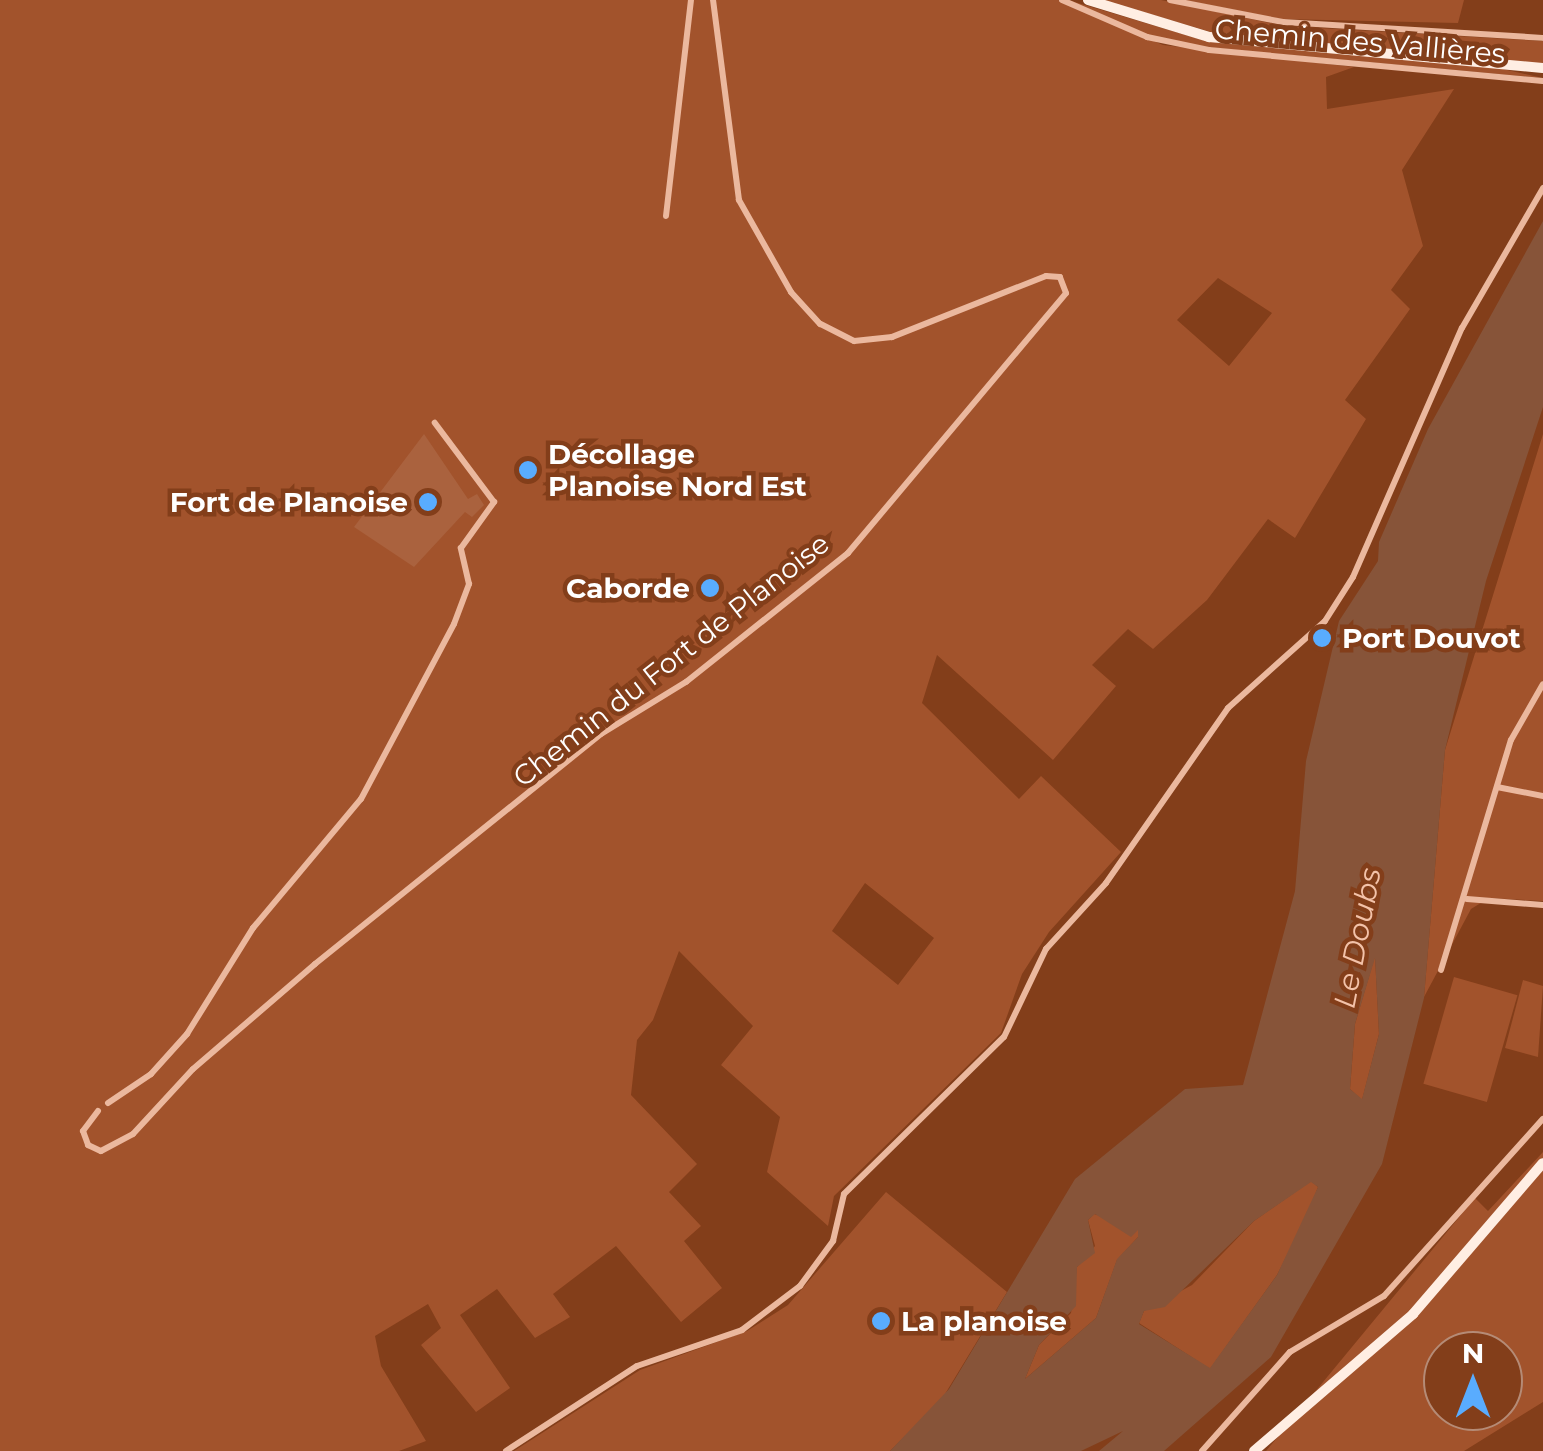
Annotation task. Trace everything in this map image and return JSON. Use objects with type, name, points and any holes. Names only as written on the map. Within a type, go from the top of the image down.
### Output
[{"type":"main road","points":[[1088,0],[1209,36],[1543,68]]},
{"type":"main road","points":[[1254,1451],[1413,1314],[1543,1163]]},
{"type":"street","points":[[666,216],[691,0]]},
{"type":"street","name":"Chemin du Fort de Planoise","points":[[98,1110],[83,1131],[101,1151],[133,1134],[193,1069],[316,964],[601,734],[686,682],[848,553],[1066,293],[1060,276],[1046,276],[892,337],[854,341],[820,324],[791,292],[739,200],[714,0]]},
{"type":"street","name":"Chemin des Vallières","points":[[1062,0],[1130,31],[1208,50],[1543,81]]},
{"type":"street","name":"Chemin des Vallières","points":[[1170,0],[1284,22],[1543,38]]},
{"type":"street","points":[[506,1451],[638,1366],[742,1330],[776,1310],[833,1241],[844,1194],[1004,1037],[1046,948],[1106,883],[1228,708],[1325,621],[1354,577],[1462,328],[1543,188]]},
{"type":"street","points":[[108,1104],[151,1074],[187,1034],[253,928],[361,800],[454,624],[468,584],[461,548],[494,502],[436,422]]},
{"type":"street","points":[[1441,970],[1468,899],[1511,740],[1543,684]]},
{"type":"street","points":[[1498,787],[1543,796]]},
{"type":"street","points":[[1468,899],[1543,906]]},
{"type":"street","points":[[1202,1451],[1290,1352],[1384,1296],[1543,1119]]},
{"type":"shaded area","points":[[0,0],[1058,0],[1163,45],[1354,67],[1326,77],[1327,109],[1454,89],[1402,170],[1423,246],[1391,290],[1410,309],[1345,400],[1366,419],[1295,538],[1268,519],[1207,600],[1153,649],[1128,629],[1092,665],[1116,686],[1053,760],[937,655],[922,703],[1019,799],[1041,776],[1121,852],[1049,932],[1022,974],[1001,1033],[834,1196],[828,1226],[767,1172],[780,1117],[721,1065],[753,1026],[679,951],[653,1020],[637,1040],[631,1095],[697,1164],[669,1192],[701,1226],[684,1241],[722,1288],[681,1322],[616,1246],[553,1294],[570,1317],[535,1338],[497,1289],[460,1315],[510,1388],[476,1412],[421,1345],[441,1328],[428,1304],[375,1336],[381,1366],[426,1441],[399,1451],[0,1451]],"holes":[[[1218,278],[1272,313],[1229,366],[1177,320]],[[865,883],[934,938],[898,985],[832,931]]]},
{"type":"shaded area","points":[[1068,0],[1206,41],[1462,60],[1543,78],[1204,47],[1150,36]]},
{"type":"shaded area","points":[[1102,0],[1161,0],[1284,26],[1543,41],[1543,64],[1211,32]]},
{"type":"shaded area","points":[[1183,0],[1464,0],[1458,23],[1281,19]]},
{"type":"shaded area","points":[[1543,434],[1543,901],[1489,898],[1471,909],[1424,997],[1445,750]]},
{"type":"shaded area","points":[[1375,956],[1379,1034],[1362,1100],[1350,1089],[1355,1024]]},
{"type":"shaded area","points":[[1454,977],[1517,995],[1487,1102],[1423,1084]]},
{"type":"shaded area","points":[[1523,980],[1543,986],[1538,1057],[1505,1048]]},
{"type":"shaded area","points":[[1543,1152],[1543,1402],[1523,1414],[1523,1331],[1423,1331],[1423,1431],[1496,1431],[1464,1451],[1266,1451],[1475,1198],[1488,1211]]},
{"type":"shaded area","points":[[1311,1181],[1318,1187],[1277,1275],[1210,1369],[1139,1323],[1144,1311],[1192,1285],[1254,1221]]},
{"type":"shaded area","name":"La planoise","points":[[886,1192],[1007,1292],[942,1399],[890,1451],[514,1451],[640,1370],[747,1331],[788,1305]]},
{"type":"shaded area","points":[[1094,1214],[1138,1228],[1138,1237],[1117,1260],[1096,1318],[1025,1379],[1039,1345],[1071,1313],[1077,1267],[1095,1246],[1088,1220]]},
{"type":"water","name":"Le Doubs","points":[[1543,221],[1543,407],[1486,581],[1445,750],[1424,998],[1382,1164],[1271,1357],[1164,1451],[1099,1451],[1123,1431],[1081,1451],[890,1451],[949,1389],[1075,1179],[1185,1089],[1243,1085],[1295,891],[1306,761],[1339,621],[1378,561],[1379,542],[1428,429]],"holes":[[[1375,958],[1379,1034],[1362,1099],[1350,1089],[1355,1024]],[[1311,1182],[1318,1187],[1277,1275],[1210,1368],[1139,1324],[1144,1311],[1165,1307],[1254,1221]],[[1095,1214],[1131,1237],[1138,1230],[1138,1237],[1117,1259],[1096,1318],[1025,1379],[1039,1345],[1076,1306],[1077,1267],[1095,1253],[1088,1220]]]},
{"type":"building","name":"Fort de Planoise","points":[[424,434],[468,499],[477,494],[484,505],[472,517],[465,512],[414,567],[354,527]]},
{"type":"place","name":"Décollage Planoise Nord Est","points":[[528,470]]},
{"type":"place","name":"Fort de Planoise","points":[[428,502]]},
{"type":"place","name":"Caborde","points":[[710,588]]},
{"type":"place","name":"Port Douvot","points":[[1322,638]]},
{"type":"place","name":"La planoise","points":[[881,1321]]}]
